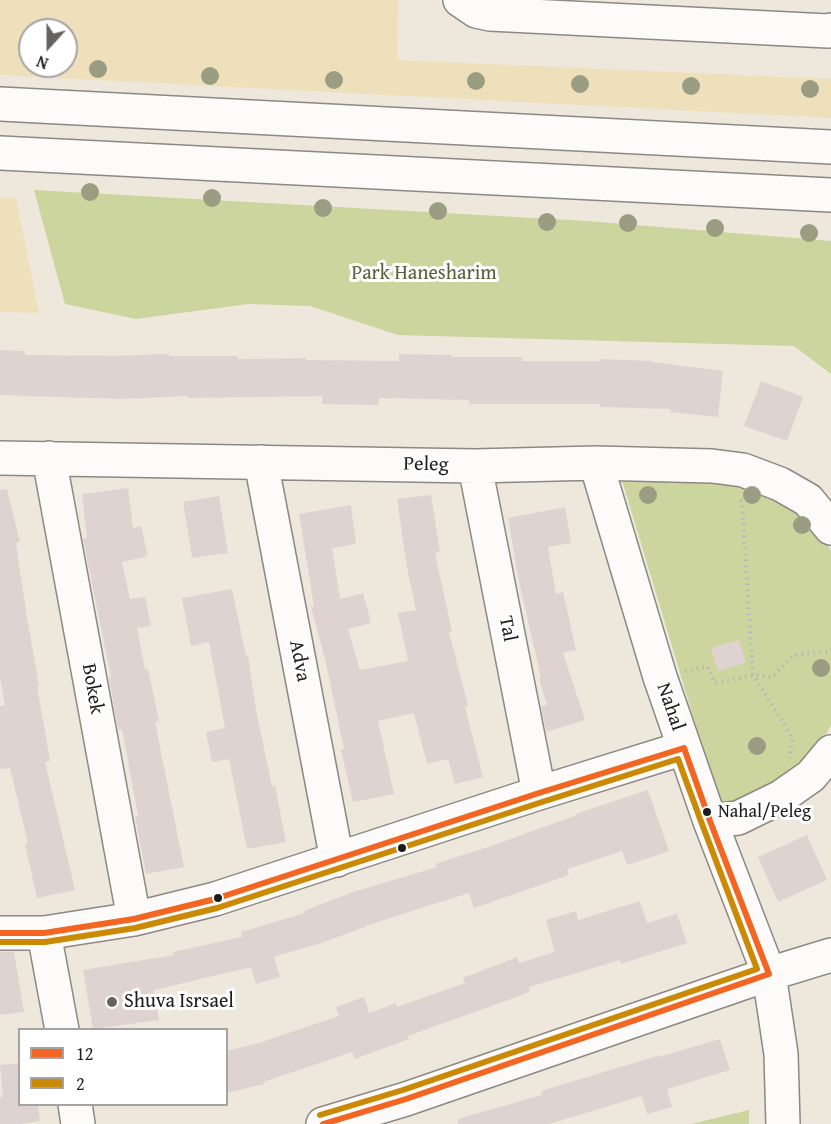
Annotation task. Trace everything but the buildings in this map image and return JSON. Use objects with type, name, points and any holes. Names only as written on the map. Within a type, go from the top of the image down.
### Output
[{"type":"main road","points":[[460,0],[476,10],[490,14],[831,30]]},
{"type":"main road","points":[[0,104],[831,147]]},
{"type":"main road","points":[[0,153],[831,195]]},
{"type":"main road","name":"Peleg","points":[[0,458],[475,466],[596,463],[727,468],[743,470],[780,483],[808,500],[831,528]]},
{"type":"main road","name":"Bokek","points":[[49,458],[134,919]]},
{"type":"main road","name":"Adva","points":[[261,462],[337,860]]},
{"type":"main road","name":"Nahal","points":[[596,463],[660,677],[684,748],[769,974],[781,1054],[783,1124]]},
{"type":"main road","name":"Tal","points":[[475,466],[539,793]]},
{"type":"main road","points":[[0,933],[45,933],[134,919],[215,899],[684,748]]},
{"type":"main road","points":[[710,821],[738,818],[781,797],[811,776],[831,752]]},
{"type":"main road","points":[[45,933],[62,1028]]},
{"type":"main road","points":[[323,1124],[406,1099],[769,974],[831,955]]},
{"type":"main road","points":[[75,1106],[78,1124]]},
{"type":"path","points":[[727,468],[742,503],[753,675],[794,738],[781,797]]},
{"type":"path","points":[[660,677],[707,666],[715,683],[753,675],[772,677],[794,655],[831,649]]},
{"type":"green space","name":"Park Hanesharim","points":[[34,190],[587,221],[831,241],[831,374],[794,346],[398,335],[310,306],[248,304],[136,319],[65,304]]},
{"type":"green space","points":[[621,477],[740,482],[799,510],[831,551],[831,725],[821,743],[798,769],[756,794],[721,809]]},
{"type":"green space","points":[[749,1110],[749,1124],[691,1124]]},
{"type":"sand","points":[[0,0],[398,0],[397,60],[831,79],[831,118],[58,78],[78,78],[78,18],[18,18],[18,76],[0,75]]},
{"type":"sand","points":[[0,198],[16,198],[39,313],[0,312]]},
{"type":"transit line","name":"12","points":[[684,748],[769,974]]},
{"type":"transit line","name":"12","points":[[0,933],[44,933],[134,919],[215,899],[684,748]]},
{"type":"transit line","name":"2","points":[[0,942],[45,942],[135,928],[217,908],[678,759],[757,969],[403,1090],[320,1115]]},
{"type":"transit line","name":"12","points":[[323,1124],[406,1099],[769,974]]},
{"type":"place","name":"Nahal/Peleg","points":[[707,812]]},
{"type":"place","name":"Shuva Isrsael","points":[[112,1002]]}]
